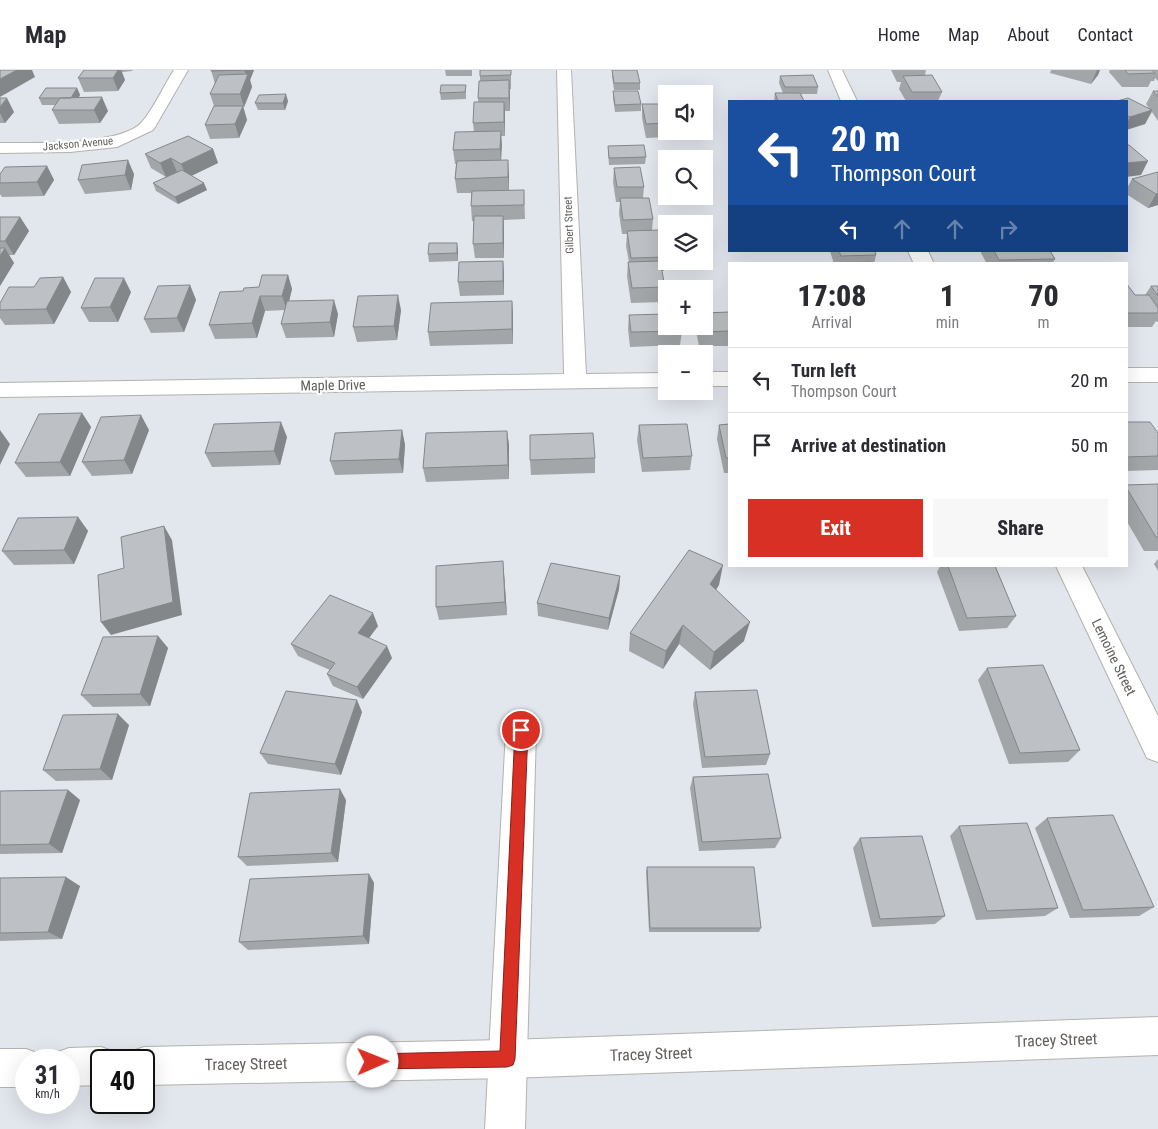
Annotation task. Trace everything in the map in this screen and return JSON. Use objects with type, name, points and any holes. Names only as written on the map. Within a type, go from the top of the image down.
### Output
[{"type":"street","name":"Jackson Avenue","points":[[0,148],[70,146],[116,142],[147,127],[182,70]]},
{"type":"street","name":"Gilbert Street","points":[[564,70],[575,381]]},
{"type":"street","points":[[834,70],[849,100]]},
{"type":"street","points":[[1128,375],[1158,375]]},
{"type":"street","points":[[713,380],[728,379]]},
{"type":"street","name":"Maple Drive","points":[[0,390],[658,380]]},
{"type":"street","name":"Lemoine Street","points":[[1069,567],[1158,748]]},
{"type":"street","points":[[505,1129],[521,730]]},
{"type":"street","name":"Tracey Street","points":[[155,1066],[507,1059],[1158,1036]]},
{"type":"street","points":[[0,1068],[15,1068]]},
{"type":"building","points":[[0,70],[17,70],[0,79]]},
{"type":"building","points":[[84,70],[118,70],[113,78],[78,78]]},
{"type":"building","points":[[211,70],[244,70],[211,71]]},
{"type":"building","points":[[480,70],[511,70],[511,75],[480,76]]},
{"type":"building","points":[[612,70],[637,70],[640,83],[614,83]]},
{"type":"building","points":[[1125,70],[1152,70],[1155,73],[1128,74]]},
{"type":"building","points":[[248,74],[240,94],[210,94],[219,75]]},
{"type":"building","points":[[813,75],[818,87],[785,87],[780,76]]},
{"type":"building","points":[[932,75],[942,92],[912,92],[903,76]]},
{"type":"building","points":[[509,80],[509,98],[478,98],[479,81]]},
{"type":"building","points":[[441,85],[466,85],[465,92],[440,93]]},
{"type":"building","points":[[46,88],[77,88],[71,98],[39,98]]},
{"type":"building","points":[[613,91],[638,91],[641,104],[615,105]]},
{"type":"building","points":[[775,93],[800,93],[804,100],[778,100]]},
{"type":"building","points":[[286,94],[283,103],[255,103],[259,95]]},
{"type":"building","points":[[102,97],[94,110],[52,110],[60,98]]},
{"type":"building","points":[[0,98],[7,98],[0,107]]},
{"type":"building","points":[[1128,98],[1152,110],[1130,117],[1128,116],[1128,100],[1121,100]]},
{"type":"building","points":[[474,102],[504,102],[504,122],[473,123]]},
{"type":"building","points":[[642,104],[658,104],[658,123],[646,124]]},
{"type":"building","points":[[214,106],[243,106],[235,124],[205,125]]},
{"type":"building","points":[[501,131],[500,149],[453,150],[455,132]]},
{"type":"building","points":[[188,136],[213,149],[181,164],[171,158],[160,163],[145,154]]},
{"type":"building","points":[[644,145],[646,157],[609,158],[608,146]]},
{"type":"building","points":[[1128,145],[1129,145],[1148,161],[1128,163]]},
{"type":"building","points":[[128,160],[125,175],[78,180],[82,165]]},
{"type":"building","points":[[508,160],[508,177],[455,179],[457,161]]},
{"type":"building","points":[[47,166],[37,182],[0,183],[0,174],[5,167]]},
{"type":"building","points":[[640,167],[644,187],[617,187],[614,168]]},
{"type":"building","points":[[182,170],[204,183],[175,197],[153,183]]},
{"type":"building","points":[[1158,172],[1158,193],[1156,194],[1132,179]]},
{"type":"building","points":[[524,190],[524,205],[471,206],[472,191]]},
{"type":"building","points":[[620,198],[649,198],[653,219],[623,220]]},
{"type":"building","points":[[474,216],[503,216],[503,243],[473,244]]},
{"type":"building","points":[[0,217],[20,217],[5,241],[0,241]]},
{"type":"building","points":[[658,230],[658,257],[631,258],[627,231]]},
{"type":"building","points":[[429,243],[457,243],[457,253],[428,254]]},
{"type":"building","points":[[0,248],[5,248],[0,256]]},
{"type":"building","points":[[839,252],[875,252],[876,255],[841,256]]},
{"type":"building","points":[[995,252],[1051,252],[1055,259],[999,260]]},
{"type":"building","points":[[503,261],[503,281],[458,282],[459,262]]},
{"type":"building","points":[[658,261],[658,270],[662,270],[664,280],[658,280],[658,287],[632,288],[628,262]]},
{"type":"building","points":[[262,275],[288,275],[282,296],[260,296],[252,323],[209,325],[220,292],[243,291],[244,288],[259,287]]},
{"type":"building","points":[[63,277],[46,309],[0,310],[0,303],[9,287],[34,287],[40,278]]},
{"type":"building","points":[[95,278],[124,278],[110,307],[81,308]]},
{"type":"building","points":[[190,285],[177,318],[144,319],[158,286]]},
{"type":"building","points":[[1128,286],[1135,295],[1149,295],[1158,308],[1158,313],[1128,313]]},
{"type":"building","points":[[1151,286],[1158,286],[1158,296]]},
{"type":"building","points":[[398,295],[394,326],[353,327],[358,296]]},
{"type":"building","points":[[334,300],[330,322],[281,324],[287,301]]},
{"type":"building","points":[[512,301],[512,329],[428,332],[431,303]]},
{"type":"building","points":[[728,312],[728,331],[713,332],[713,313]]},
{"type":"building","points":[[658,314],[658,331],[631,332],[629,315]]},
{"type":"building","points":[[82,413],[60,462],[15,463],[39,414]]},
{"type":"building","points":[[141,415],[124,460],[82,462],[101,417]]},
{"type":"building","points":[[281,422],[274,451],[205,453],[214,424]]},
{"type":"building","points":[[1128,422],[1150,422],[1158,433],[1158,456],[1128,457]]},
{"type":"building","points":[[687,424],[692,456],[643,458],[639,425]]},
{"type":"building","points":[[728,424],[728,458],[726,458],[719,425]]},
{"type":"building","points":[[402,430],[399,459],[330,461],[335,433]]},
{"type":"building","points":[[507,431],[508,465],[423,468],[426,433]]},
{"type":"building","points":[[593,433],[595,458],[530,460],[530,435]]},
{"type":"building","points":[[1158,484],[1158,537],[1156,537],[1128,490],[1128,485]]},
{"type":"building","points":[[78,517],[64,550],[2,551],[18,518]]},
{"type":"building","points":[[164,526],[173,602],[101,622],[98,575],[124,568],[121,537]]},
{"type":"building","points":[[689,550],[723,565],[710,584],[750,622],[714,652],[683,625],[666,651],[630,633]]},
{"type":"building","points":[[503,561],[505,602],[436,607],[436,566]]},
{"type":"building","points":[[551,563],[620,576],[609,618],[537,603]]},
{"type":"building","points":[[948,567],[995,567],[1016,616],[967,618]]},
{"type":"building","points":[[330,595],[373,613],[358,633],[387,646],[357,687],[327,674],[335,663],[291,644]]},
{"type":"building","points":[[158,636],[140,694],[81,695],[103,637]]},
{"type":"building","points":[[1043,665],[1080,750],[1020,753],[987,668]]},
{"type":"building","points":[[757,690],[770,754],[705,757],[695,692]]},
{"type":"building","points":[[286,691],[357,700],[335,764],[260,753]]},
{"type":"building","points":[[118,714],[100,769],[43,770],[63,715]]},
{"type":"building","points":[[768,774],[781,838],[702,842],[693,777]]},
{"type":"building","points":[[340,789],[331,853],[238,857],[250,793]]},
{"type":"building","points":[[68,790],[49,844],[0,845],[0,791]]},
{"type":"building","points":[[1113,815],[1154,907],[1083,910],[1047,818]]},
{"type":"building","points":[[1027,823],[1058,908],[987,911],[959,826]]},
{"type":"building","points":[[922,836],[945,916],[880,919],[860,838]]},
{"type":"building","points":[[647,867],[754,867],[761,928],[650,928]]},
{"type":"building","points":[[369,874],[363,936],[239,942],[250,879]]},
{"type":"building","points":[[66,877],[48,932],[0,933],[0,878]]},
{"type":"route","points":[[373,1062],[507,1059],[521,730]]}]
